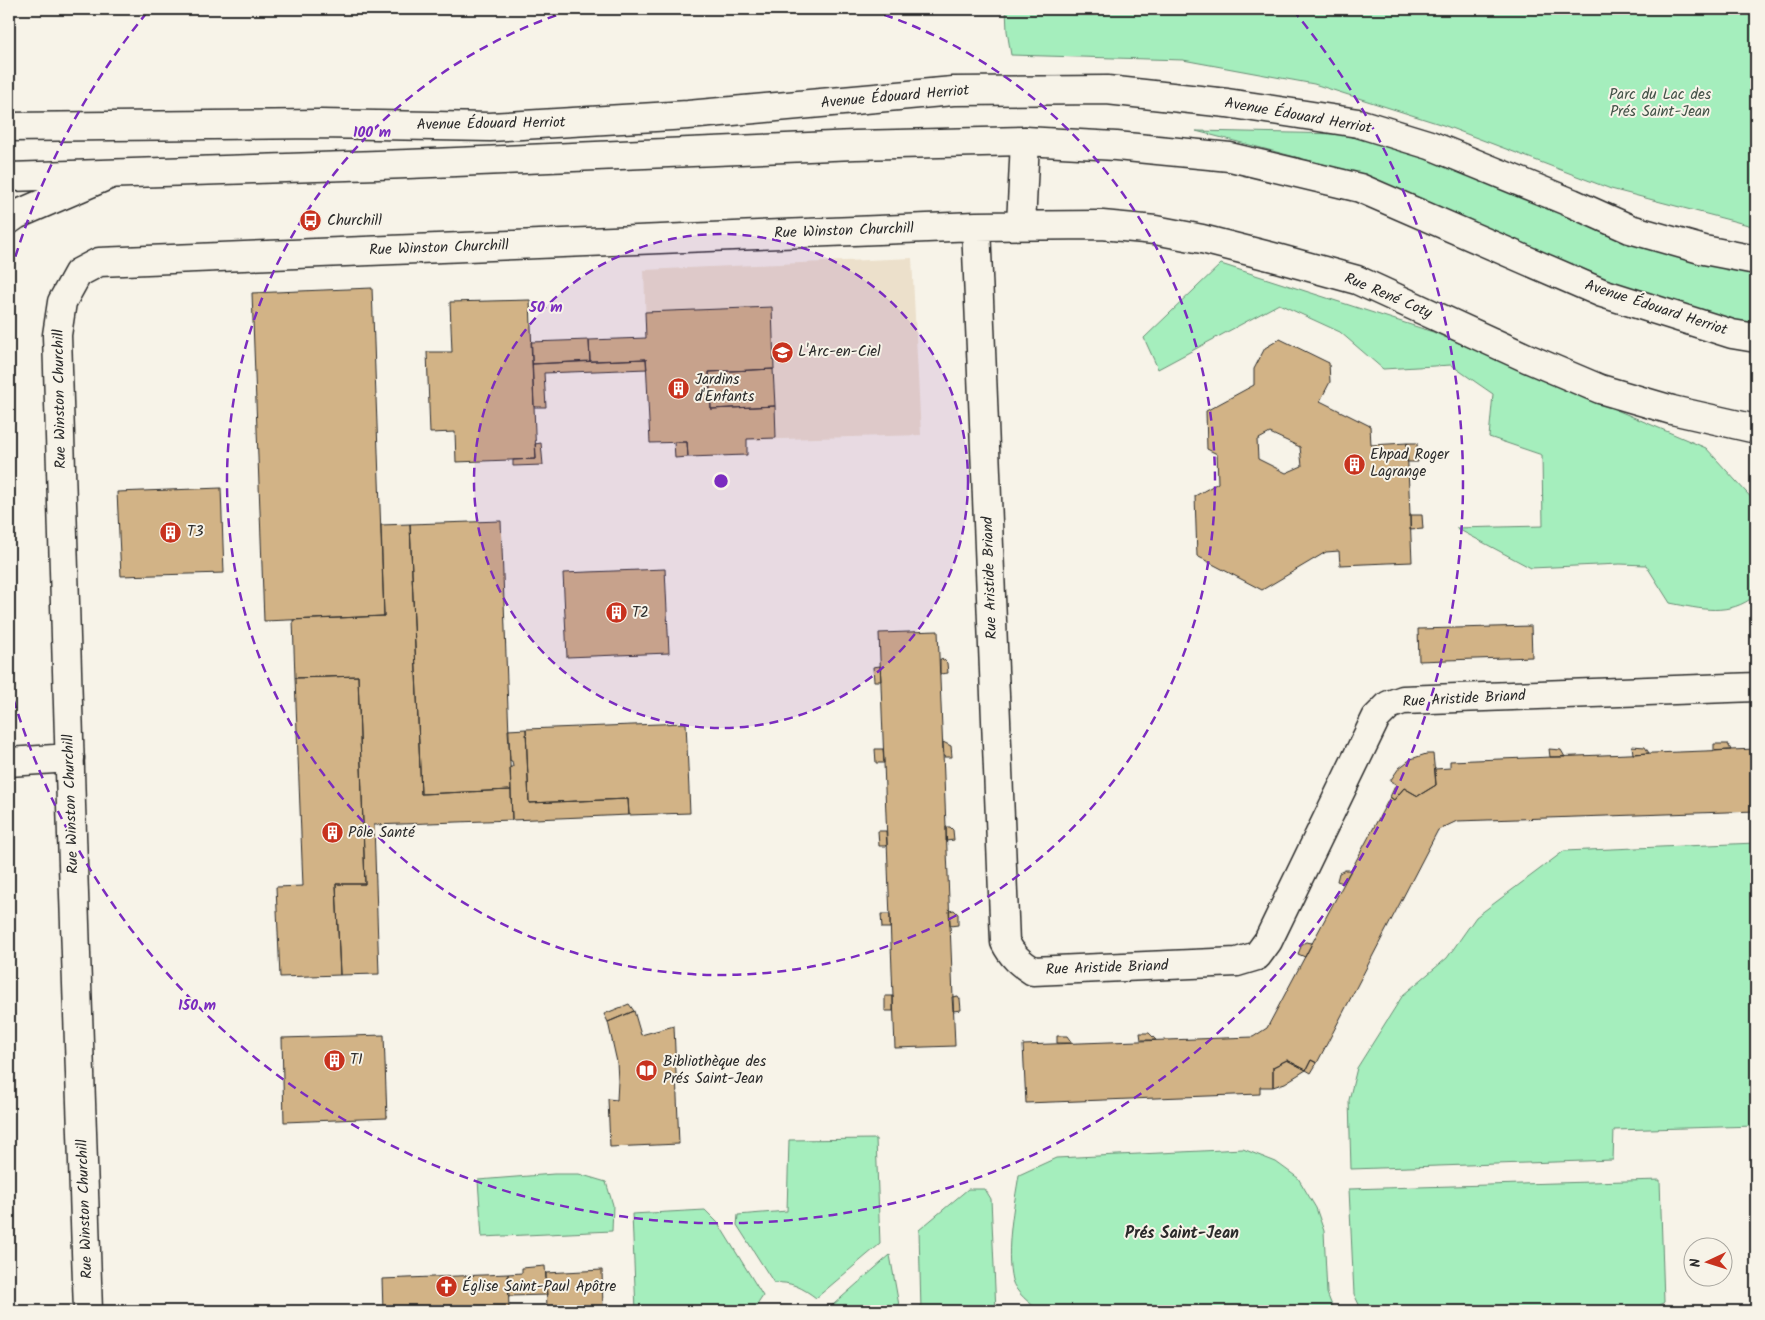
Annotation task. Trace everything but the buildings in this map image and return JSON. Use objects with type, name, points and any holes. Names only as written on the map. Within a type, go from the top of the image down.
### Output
[{"type":"street","name":"Avenue Édouard Herriot","points":[[9,127],[320,124],[490,127],[688,115],[953,91],[1108,90],[1227,103],[1358,123],[1430,146],[1572,203],[1630,229],[1704,250],[1756,260]]},
{"type":"street","name":"Avenue Édouard Herriot","points":[[9,178],[855,145],[1025,141],[1116,146],[1230,157],[1360,188],[1602,293],[1732,334],[1756,338]]},
{"type":"street","points":[[1020,225],[1025,141]]},
{"type":"street","name":"Avenue Édouard Herriot","points":[[9,220],[16,215],[109,175]]},
{"type":"street","name":"Rue René Coty","points":[[976,226],[1102,225],[1155,230],[1202,239],[1273,257],[1357,280],[1527,358],[1600,389],[1672,410],[1756,429]]},
{"type":"street","name":"Rue Aristide Briand","points":[[976,226],[1005,942],[1011,954],[1019,963],[1033,971],[1237,962],[1257,956],[1268,941],[1376,718],[1389,706],[1403,700],[1756,687]]},
{"type":"street","name":"Rue Winston Churchill","points":[[88,1311],[57,334],[62,302],[78,273],[99,262],[976,226]]},
{"type":"street","points":[[9,762],[70,758]]},
{"type":"shaded area","name":"L'Arc-en-Ciel","points":[[912,258],[921,435],[650,443],[644,270]]},
{"type":"green space","name":"Parc du Lac des Prés Saint-Jean","points":[[1006,9],[1756,9],[1756,227],[1611,189],[1443,125],[1314,84],[1183,60],[1011,55]]},
{"type":"green space","points":[[1196,131],[1342,134],[1414,152],[1756,269],[1756,327],[1736,324],[1606,279],[1512,242],[1398,194],[1349,171]]},
{"type":"green space","points":[[1221,264],[1433,332],[1706,448],[1756,503],[1756,595],[1746,602],[1725,609],[1704,609],[1670,603],[1646,565],[1620,564],[1531,568],[1456,528],[1543,526],[1542,455],[1489,437],[1493,394],[1451,365],[1383,369],[1340,332],[1279,304],[1158,369],[1144,338]]},
{"type":"green space","points":[[1756,843],[1756,1126],[1614,1130],[1613,1160],[1351,1169],[1349,1100],[1357,1068],[1403,995],[1447,958],[1476,917],[1564,851]]},
{"type":"green space","points":[[876,1139],[880,1244],[816,1298],[796,1286],[774,1283],[737,1225],[738,1215],[787,1211],[789,1140]]},
{"type":"green space","points":[[1243,1149],[1276,1162],[1298,1178],[1316,1208],[1324,1231],[1327,1293],[1334,1311],[1041,1311],[1028,1302],[1016,1289],[1012,1280],[1009,1256],[1019,1175],[1056,1158]]},
{"type":"green space","points":[[579,1174],[606,1182],[613,1205],[612,1231],[482,1237],[478,1180]]},
{"type":"green space","points":[[1660,1180],[1664,1302],[1654,1311],[1362,1311],[1354,1294],[1349,1189]]},
{"type":"green space","points":[[968,1189],[985,1189],[991,1199],[996,1311],[921,1311],[919,1230]]},
{"type":"green space","points":[[705,1210],[718,1223],[763,1296],[753,1311],[636,1311],[632,1214]]},
{"type":"green space","points":[[890,1255],[900,1311],[826,1311]]},
{"type":"place","name":"Churchill","points":[[311,221]]},
{"type":"place","name":"L'Arc-en-Ciel","points":[[782,352]]},
{"type":"place","name":"Jardins d'Enfants","points":[[679,389]]},
{"type":"place","name":"Ehpad Roger Lagrange","points":[[1354,464]]},
{"type":"place","name":"T3","points":[[171,532]]},
{"type":"place","name":"T2","points":[[616,613]]},
{"type":"place","name":"Pôle Santé","points":[[332,833]]},
{"type":"place","name":"T1","points":[[334,1060]]},
{"type":"place","name":"Bibliothèque des Prés Saint-Jean","points":[[647,1071]]},
{"type":"place","name":"Église Saint-Paul Apôtre","points":[[446,1287]]},
{"type":"district","name":"Prés Saint-Jean","points":[[1182,1233]]}]
